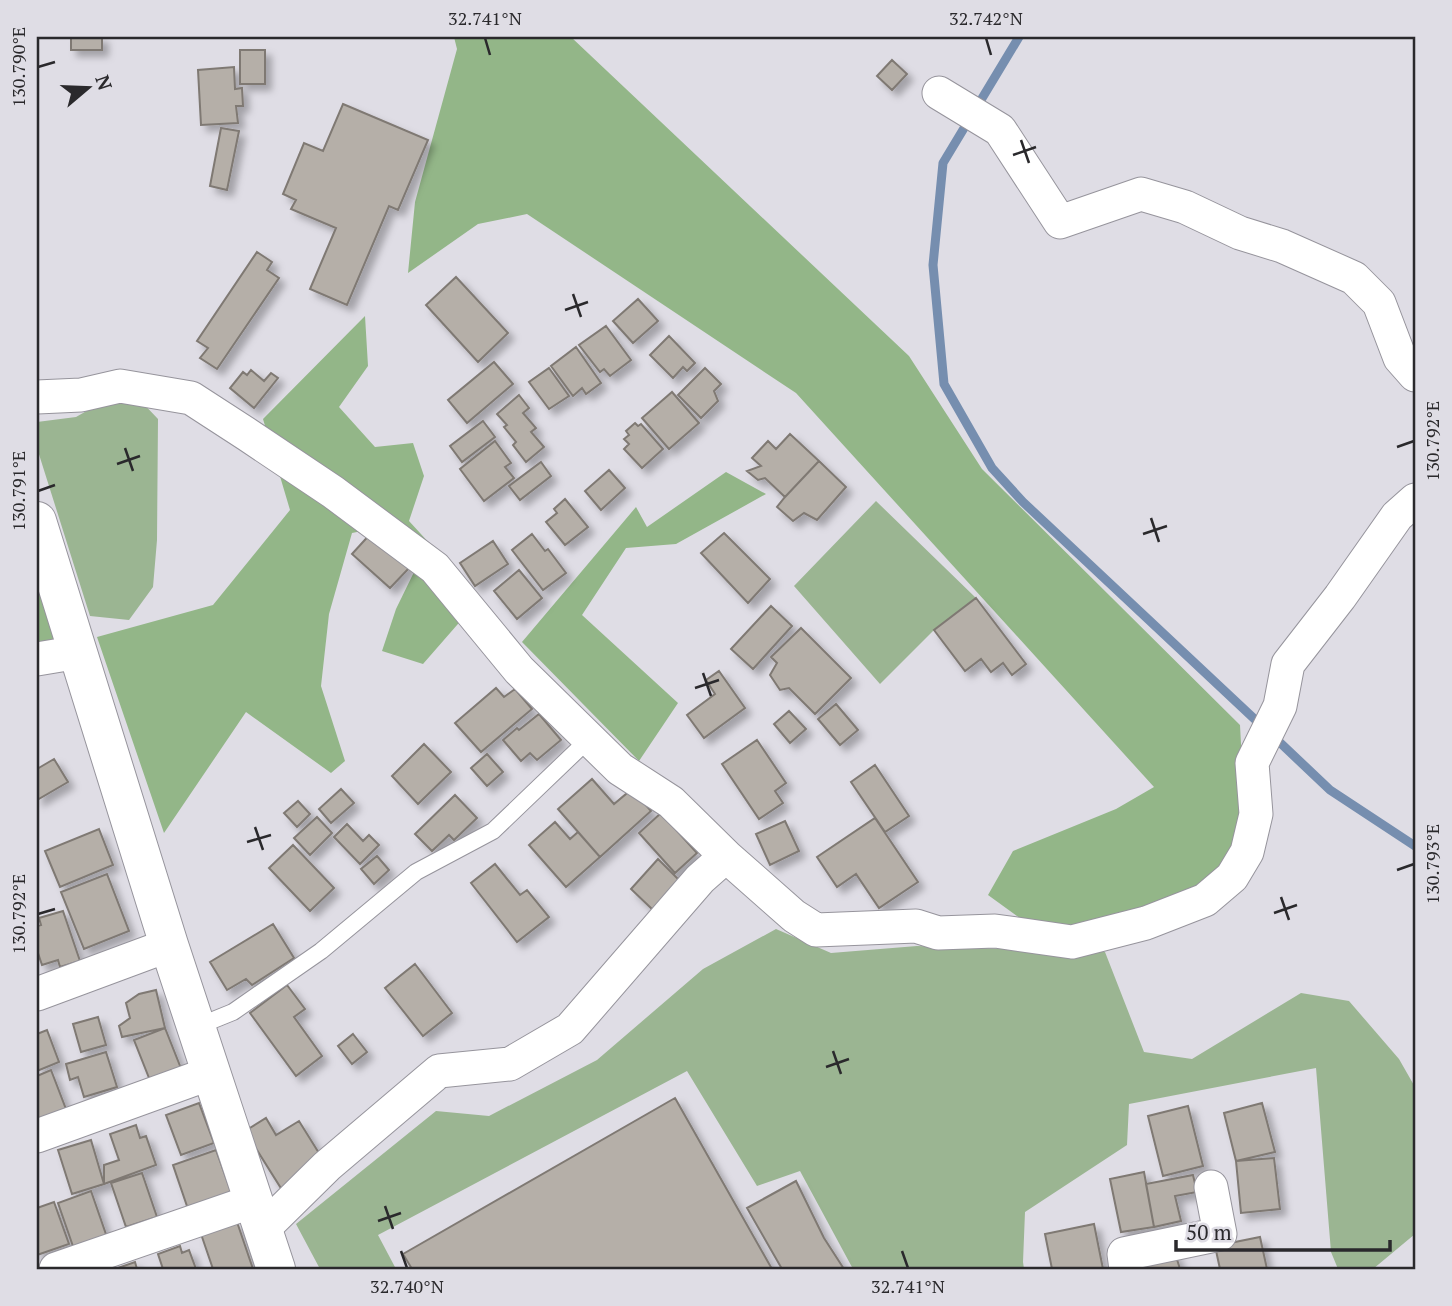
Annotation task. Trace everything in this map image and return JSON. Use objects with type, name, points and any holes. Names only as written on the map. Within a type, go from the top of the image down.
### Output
[{"type":"street","points":[[939,93],[1000,130],[1060,222],[1141,194],[1185,207],[1240,233],[1282,246],[1354,278],[1379,303],[1400,358],[1415,375]]},
{"type":"street","points":[[37,397],[81,395],[120,386],[191,398],[333,492],[435,568],[519,670],[620,769],[671,802],[726,856],[794,916],[816,930],[916,926],[938,933],[995,931],[1072,942],[1146,923],[1205,900],[1232,877],[1247,852],[1256,814],[1252,762],[1280,706],[1288,664],[1340,597],[1397,516],[1415,500]]},
{"type":"street","points":[[37,521],[195,1027],[276,1269]]},
{"type":"street","points":[[37,659],[79,652]]},
{"type":"street","points":[[56,1269],[258,1215],[327,1166],[439,1071],[510,1064],[570,1029],[700,879],[726,856]]},
{"type":"street","points":[[37,994],[169,945]]},
{"type":"street","points":[[37,1136],[211,1073]]},
{"type":"street","points":[[1126,1269],[1124,1254],[1188,1255],[1220,1234],[1211,1186]]},
{"type":"lane","points":[[195,1027],[233,1012],[321,951],[416,872],[493,831],[589,739]]},
{"type":"green space","points":[[454,37],[571,37],[909,356],[982,469],[1240,725],[1246,839],[1201,893],[1124,923],[1031,926],[988,895],[1013,851],[1116,809],[1154,787],[796,393],[527,214],[478,224],[408,273],[415,202],[457,49]]},
{"type":"green space","points":[[365,316],[368,366],[339,407],[375,447],[413,443],[424,476],[409,521],[464,581],[464,617],[423,664],[382,651],[396,609],[415,570],[382,527],[352,533],[329,614],[321,686],[345,761],[331,773],[246,712],[164,833],[97,637],[213,605],[290,510],[263,419]]},
{"type":"green space","points":[[113,396],[137,397],[158,419],[157,540],[153,587],[129,620],[90,616],[37,448],[37,422],[76,417]]},
{"type":"green space","points":[[726,472],[766,494],[676,544],[626,548],[582,615],[678,703],[639,761],[522,642],[636,507],[647,527]]},
{"type":"green space","points":[[876,501],[976,598],[934,630],[880,684],[794,586]]},
{"type":"green space","points":[[37,567],[55,630],[54,641],[37,641]]},
{"type":"green space","points":[[776,929],[831,953],[917,946],[1105,952],[1144,1052],[1192,1059],[1301,993],[1349,1001],[1399,1059],[1415,1087],[1415,1234],[1373,1269],[1338,1269],[1331,1252],[1316,1068],[1129,1104],[1127,1145],[1025,1212],[1024,1269],[853,1269],[800,1171],[757,1186],[687,1071],[378,1235],[396,1269],[320,1269],[296,1224],[436,1111],[489,1116],[597,1060],[703,969]]},
{"type":"building","points":[[71,37],[102,37],[102,50],[71,50]]},
{"type":"building","points":[[240,50],[265,50],[265,84],[240,84]]},
{"type":"building","points":[[892,60],[907,74],[892,90],[877,76]]},
{"type":"building","points":[[234,67],[235,89],[242,88],[243,106],[236,106],[238,123],[201,125],[198,70]]},
{"type":"building","points":[[343,104],[428,140],[398,210],[389,206],[347,305],[310,289],[336,228],[291,209],[296,200],[283,194],[304,143],[323,151]]},
{"type":"building","points":[[221,128],[239,131],[227,190],[210,186]]},
{"type":"building","points":[[257,252],[272,262],[267,270],[279,278],[217,369],[200,358],[208,348],[197,341]]},
{"type":"building","points":[[456,277],[508,333],[478,362],[426,305]]},
{"type":"building","points":[[638,299],[658,321],[633,343],[613,321]]},
{"type":"building","points":[[606,326],[631,360],[610,376],[604,369],[600,372],[579,345]]},
{"type":"building","points":[[669,336],[695,363],[687,371],[683,367],[673,378],[650,355]]},
{"type":"building","points":[[576,347],[601,383],[586,394],[582,388],[573,396],[551,366]]},
{"type":"building","points":[[494,362],[513,384],[467,423],[448,400]]},
{"type":"building","points":[[549,368],[569,396],[549,409],[529,382]]},
{"type":"building","points":[[705,368],[721,384],[714,391],[718,401],[701,418],[678,395]]},
{"type":"building","points":[[251,370],[264,381],[271,373],[278,378],[254,408],[230,388],[243,372],[247,375]]},
{"type":"building","points":[[672,392],[699,423],[669,449],[642,418]]},
{"type":"building","points":[[519,395],[529,408],[523,413],[536,428],[531,432],[544,447],[526,462],[513,445],[516,442],[504,427],[507,425],[497,414]]},
{"type":"building","points":[[483,421],[495,437],[462,462],[450,446]]},
{"type":"building","points":[[635,423],[638,426],[641,424],[663,449],[642,468],[624,449],[629,444],[624,439],[629,435],[626,431]]},
{"type":"building","points":[[790,434],[819,461],[785,497],[765,478],[758,480],[747,471],[761,466],[752,458],[768,441],[776,449]]},
{"type":"building","points":[[495,441],[511,463],[505,467],[514,478],[484,501],[460,469]]},
{"type":"building","points":[[819,461],[846,487],[817,520],[804,513],[793,521],[777,507]]},
{"type":"building","points":[[541,462],[551,476],[520,500],[509,486]]},
{"type":"building","points":[[609,470],[625,488],[601,510],[585,491]]},
{"type":"building","points":[[565,499],[588,527],[565,545],[546,522],[557,513],[554,509]]},
{"type":"building","points":[[373,531],[411,566],[390,588],[352,554]]},
{"type":"building","points":[[724,533],[770,579],[748,603],[701,553]]},
{"type":"building","points":[[532,534],[545,551],[548,549],[566,573],[543,590],[512,550]]},
{"type":"building","points":[[493,541],[508,564],[475,586],[460,563]]},
{"type":"building","points":[[519,570],[542,598],[517,619],[494,591]]},
{"type":"building","points":[[976,598],[1026,664],[1012,675],[1003,663],[991,672],[981,659],[965,671],[934,630]]},
{"type":"building","points":[[771,606],[792,626],[753,669],[731,649]]},
{"type":"building","points":[[801,628],[851,678],[815,714],[789,688],[780,690],[770,675],[777,663],[771,657]]},
{"type":"building","points":[[719,671],[745,708],[704,738],[687,715],[715,694],[706,680]]},
{"type":"building","points":[[496,688],[504,697],[515,689],[532,709],[481,752],[455,723]]},
{"type":"building","points":[[836,704],[858,730],[840,745],[818,719]]},
{"type":"building","points":[[789,711],[806,729],[790,743],[774,724]]},
{"type":"building","points":[[539,714],[561,740],[537,760],[530,753],[521,761],[503,740]]},
{"type":"building","points":[[757,740],[786,783],[775,791],[783,803],[759,819],[722,764]]},
{"type":"building","points":[[424,744],[451,772],[418,804],[392,776]]},
{"type":"building","points":[[487,754],[503,772],[487,786],[471,768]]},
{"type":"building","points":[[54,759],[68,782],[37,800],[37,769]]},
{"type":"building","points":[[875,765],[909,816],[885,832],[851,782]]},
{"type":"building","points":[[592,779],[614,804],[632,789],[651,811],[600,857],[558,809]]},
{"type":"building","points":[[341,789],[354,803],[331,823],[319,809]]},
{"type":"building","points":[[455,795],[477,818],[454,840],[449,835],[432,851],[415,834]]},
{"type":"building","points":[[298,801],[310,814],[297,827],[284,813]]},
{"type":"building","points":[[661,813],[697,853],[675,873],[639,833]]},
{"type":"building","points":[[317,817],[332,833],[310,855],[294,838]]},
{"type":"building","points":[[875,818],[918,882],[879,908],[856,874],[837,887],[817,857]]},
{"type":"building","points":[[785,821],[799,851],[770,865],[756,834]]},
{"type":"building","points":[[555,822],[570,839],[578,832],[600,857],[566,887],[529,845]]},
{"type":"building","points":[[347,824],[363,841],[369,835],[379,845],[360,864],[334,837]]},
{"type":"building","points":[[99,829],[113,865],[60,887],[45,851]]},
{"type":"building","points":[[293,845],[334,888],[310,911],[269,868]]},
{"type":"building","points":[[377,856],[389,870],[374,884],[361,869]]},
{"type":"building","points":[[658,859],[680,881],[653,910],[631,889]]},
{"type":"building","points":[[495,864],[520,895],[527,890],[549,917],[517,942],[471,883]]},
{"type":"building","points":[[107,874],[129,931],[84,949],[61,892]]},
{"type":"building","points":[[63,911],[80,961],[60,967],[58,960],[42,965],[37,954],[37,926],[41,925],[39,918]]},
{"type":"building","points":[[273,924],[294,958],[252,985],[246,979],[227,990],[210,962]]},
{"type":"building","points":[[415,964],[452,1013],[423,1036],[385,988]]},
{"type":"building","points":[[287,985],[305,1009],[294,1017],[322,1056],[296,1076],[250,1013]]},
{"type":"building","points":[[156,990],[165,1028],[122,1037],[119,1026],[130,1018],[126,1003],[139,994]]},
{"type":"building","points":[[98,1017],[106,1045],[81,1052],[73,1024]]},
{"type":"building","points":[[165,1028],[184,1076],[153,1088],[134,1040]]},
{"type":"building","points":[[47,1030],[59,1062],[37,1071],[37,1034]]},
{"type":"building","points":[[353,1034],[367,1052],[352,1064],[338,1046]]},
{"type":"building","points":[[106,1052],[117,1087],[84,1097],[78,1077],[70,1080],[66,1064]]},
{"type":"building","points":[[51,1070],[69,1117],[37,1122],[37,1076]]},
{"type":"building","points":[[675,1098],[772,1269],[412,1269],[403,1254]]},
{"type":"building","points":[[199,1103],[214,1143],[181,1155],[166,1115]]},
{"type":"building","points":[[1262,1103],[1275,1152],[1236,1161],[1224,1113]]},
{"type":"building","points":[[1188,1106],[1203,1166],[1163,1176],[1148,1116]]},
{"type":"building","points":[[266,1118],[276,1135],[299,1121],[327,1166],[284,1193],[245,1131]]},
{"type":"building","points":[[136,1125],[140,1138],[146,1136],[156,1165],[104,1184],[104,1165],[119,1160],[110,1134]]},
{"type":"building","points":[[91,1140],[104,1184],[72,1194],[58,1150]]},
{"type":"building","points":[[216,1150],[233,1197],[189,1212],[173,1165]]},
{"type":"building","points":[[1274,1158],[1280,1209],[1241,1213],[1236,1161]]},
{"type":"building","points":[[1144,1172],[1154,1227],[1121,1232],[1110,1179]]},
{"type":"building","points":[[142,1173],[157,1217],[126,1227],[111,1183]]},
{"type":"building","points":[[1193,1175],[1197,1192],[1175,1196],[1181,1221],[1154,1227],[1146,1184]]},
{"type":"building","points":[[796,1181],[824,1238],[844,1269],[782,1269],[747,1208]]},
{"type":"building","points":[[91,1191],[109,1243],[76,1255],[58,1203]]},
{"type":"building","points":[[54,1202],[69,1244],[37,1255],[37,1208]]},
{"type":"building","points":[[237,1222],[253,1269],[213,1269],[201,1234]]},
{"type":"building","points":[[1094,1224],[1103,1269],[1052,1269],[1045,1234]]},
{"type":"building","points":[[1260,1237],[1267,1269],[1220,1269],[1215,1246]]},
{"type":"building","points":[[180,1246],[182,1253],[189,1250],[196,1269],[163,1269],[158,1254]]},
{"type":"building","points":[[1175,1253],[1180,1269],[1144,1269],[1142,1261]]},
{"type":"building","points":[[135,1262],[137,1269],[115,1269]]},
{"type":"waterway","points":[[1019,37],[943,163],[933,265],[944,384],[992,468],[1023,502],[1263,727]]},
{"type":"waterway","points":[[1273,736],[1330,790],[1415,846]]}]
